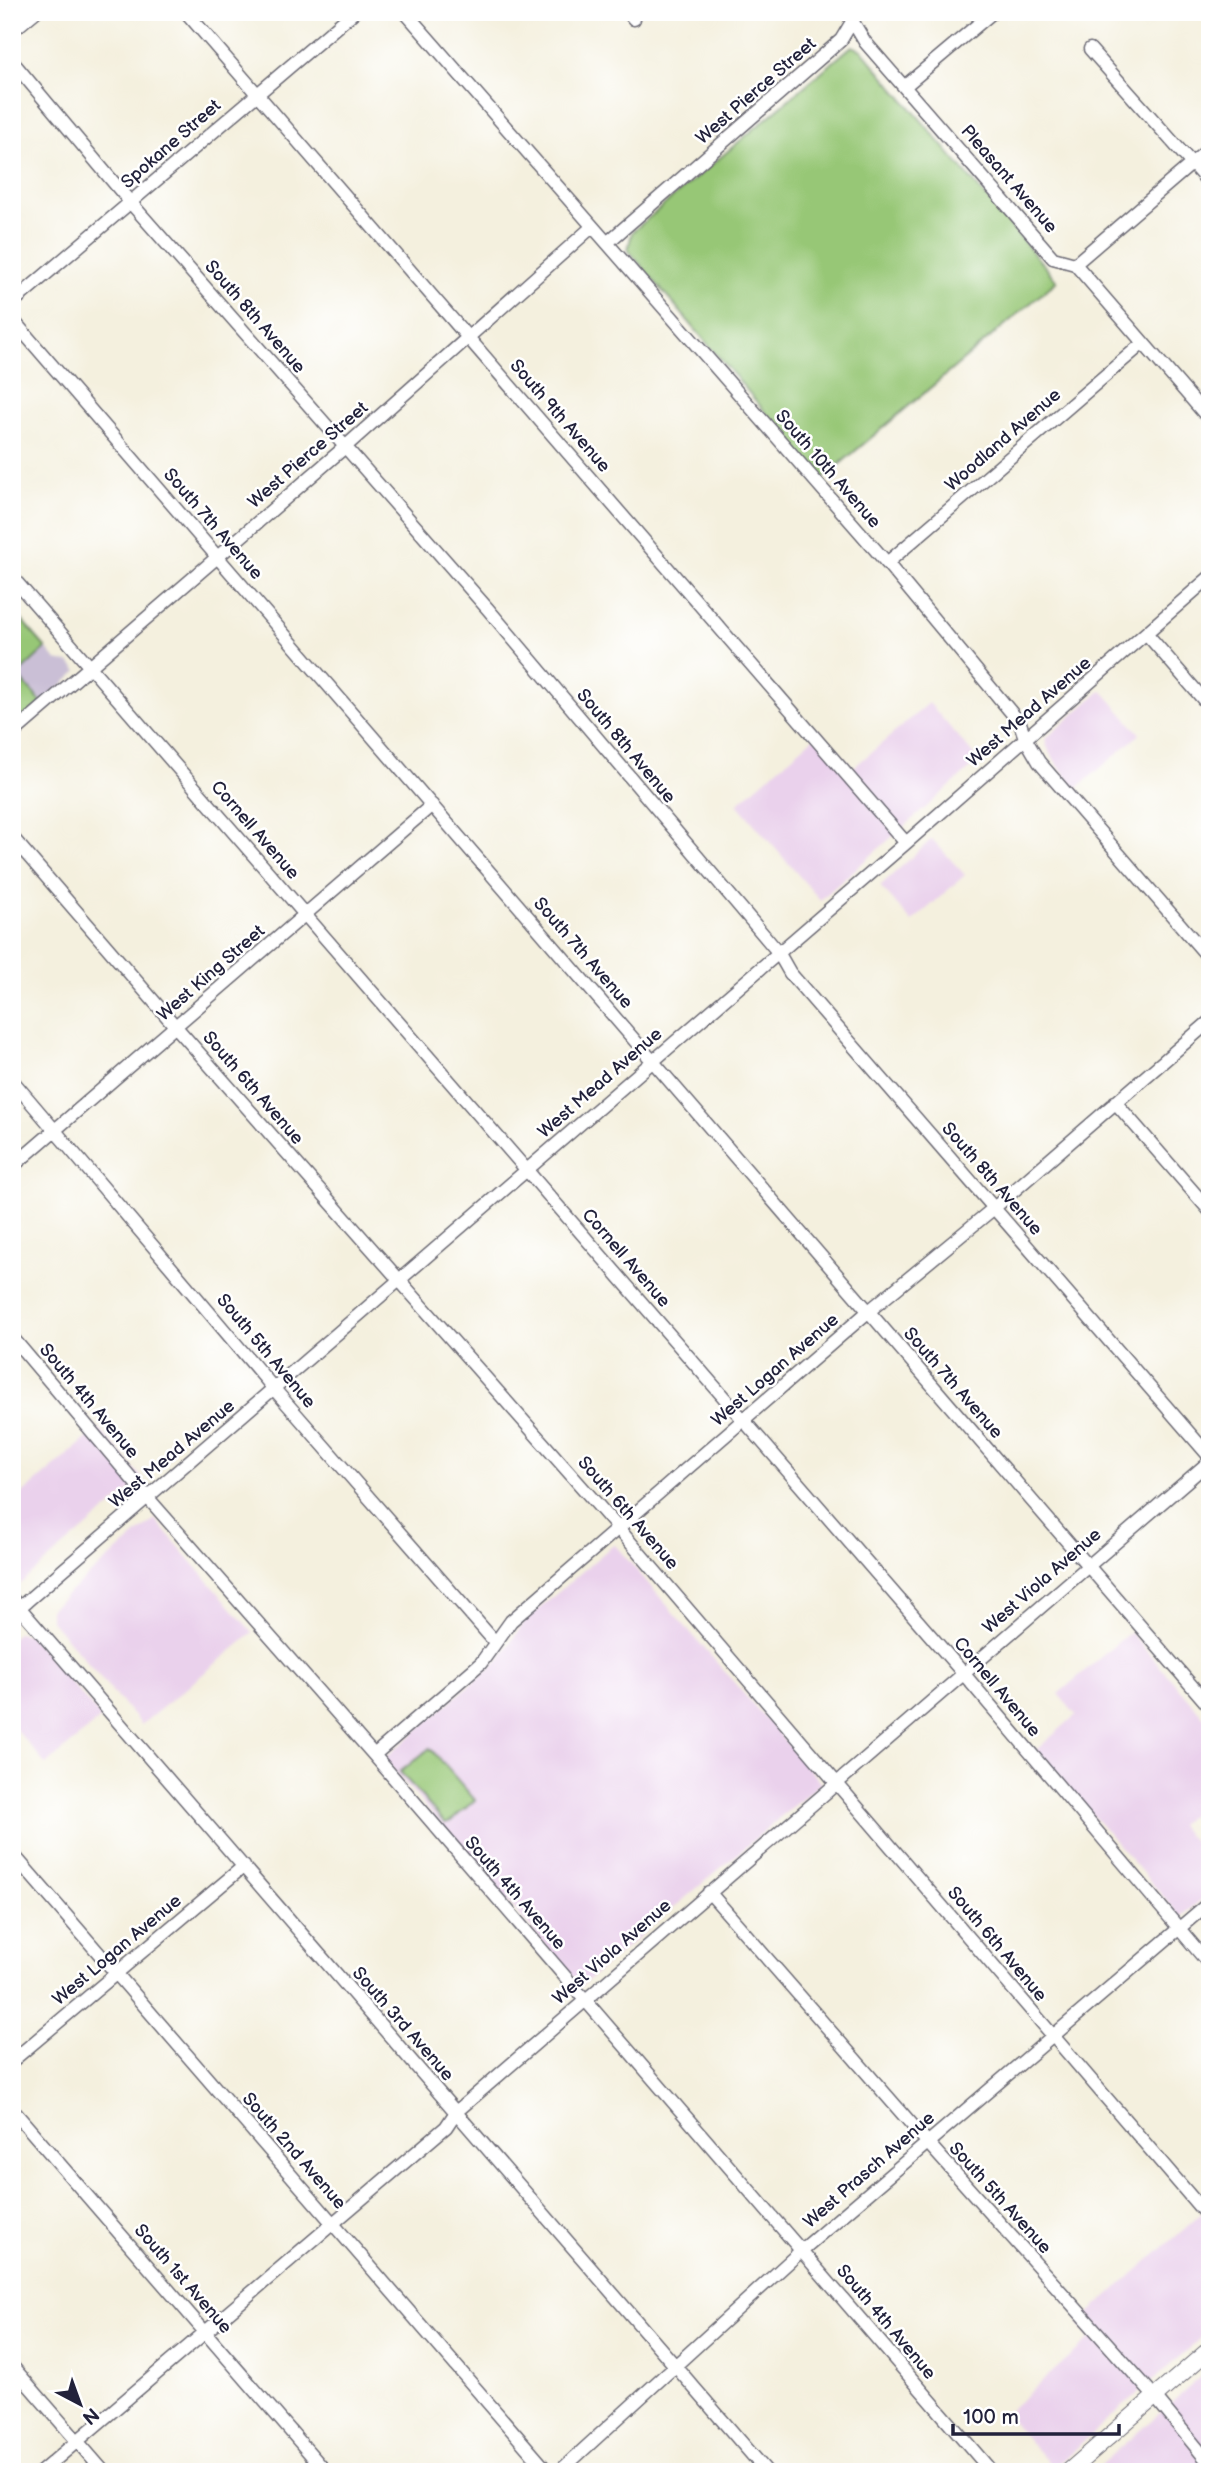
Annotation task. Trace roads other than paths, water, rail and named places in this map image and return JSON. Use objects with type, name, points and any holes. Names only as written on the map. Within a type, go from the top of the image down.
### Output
[{"type":"main road","points":[[1069,2472],[1210,2349]]},
{"type":"street","points":[[12,31],[35,12]]},
{"type":"street","name":"South 9th Avenue","points":[[186,12],[906,843]]},
{"type":"street","name":"Spokane Street","points":[[12,303],[354,12]]},
{"type":"street","name":"South 10th Avenue","points":[[405,12],[887,563],[1020,723],[1039,762],[1210,959]]},
{"type":"street","points":[[905,86],[993,12]]},
{"type":"street","name":"West Pierce Street","points":[[607,243],[841,40],[852,15]]},
{"type":"street","name":"Pleasant Avenue","points":[[852,15],[865,41],[1053,258],[1074,264],[1210,420]]},
{"type":"street","points":[[1090,49],[1210,184]]},
{"type":"street","name":"South 8th Avenue","points":[[12,61],[130,202],[487,608],[778,952],[790,973],[1210,1459]]},
{"type":"street","points":[[1074,264],[1210,148]]},
{"type":"street","name":"West Pierce Street","points":[[12,734],[345,447],[592,227]]},
{"type":"street","name":"South 7th Avenue","points":[[12,318],[1210,1707]]},
{"type":"street","name":"Woodland Avenue","points":[[887,563],[1142,344]]},
{"type":"street","name":"West Mead Avenue","points":[[15,1607],[275,1390],[1210,577]]},
{"type":"street","name":"Cornell Avenue","points":[[12,578],[963,1673],[1210,1965]]},
{"type":"street","points":[[1146,633],[1210,707]]},
{"type":"street","name":"West King Street","points":[[12,1167],[432,804]]},
{"type":"street","name":"South 6th Avenue","points":[[12,837],[618,1528],[1210,2219]]},
{"type":"street","name":"West Logan Avenue","points":[[374,1755],[481,1663],[511,1621],[1210,1021]]},
{"type":"street","name":"South 5th Avenue","points":[[12,1080],[275,1390],[495,1642]]},
{"type":"street","points":[[1115,1102],[1210,1210]]},
{"type":"street","name":"South 4th Avenue","points":[[12,1337],[148,1498],[803,2250],[992,2472]]},
{"type":"street","name":"West Viola Avenue","points":[[41,2472],[446,2127],[456,2112],[584,1999],[1210,1459]]},
{"type":"street","name":"South 3rd Avenue","points":[[15,1607],[244,1866],[767,2472]]},
{"type":"street","name":"South 2nd Avenue","points":[[12,1853],[548,2472]]},
{"type":"street","name":"West Logan Avenue","points":[[12,2061],[244,1866]]},
{"type":"street","name":"South 5th Avenue","points":[[709,1892],[1210,2464]]},
{"type":"street","name":"West Prasch Avenue","points":[[559,2472],[803,2250],[1210,1902]]},
{"type":"street","name":"South 1st Avenue","points":[[12,2109],[326,2472]]},
{"type":"street","points":[[12,2366],[104,2472]]}]
